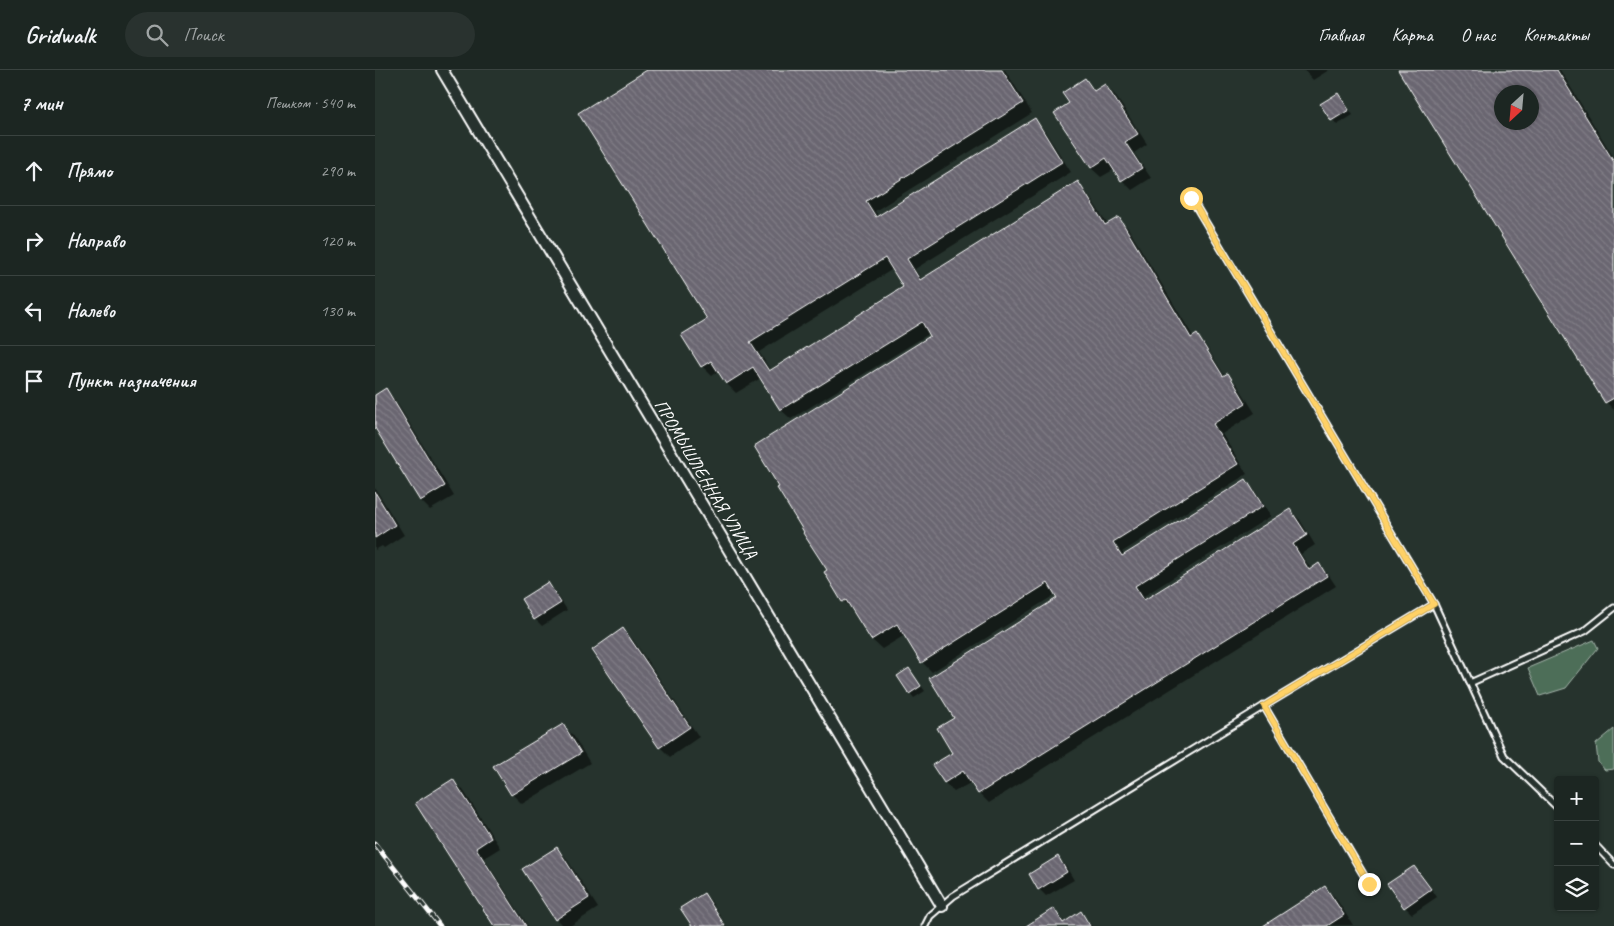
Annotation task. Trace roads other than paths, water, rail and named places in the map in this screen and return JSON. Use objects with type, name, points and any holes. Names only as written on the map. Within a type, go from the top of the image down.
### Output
[{"type":"street","name":"ПРОМЫШЛЕННАЯ УЛИЦА","points":[[442,70],[942,906]]},
{"type":"lane","points":[[1191,198],[1434,604],[1505,756],[1554,804]]},
{"type":"lane","points":[[925,926],[930,916],[953,896],[1434,604]]},
{"type":"lane","points":[[1470,683],[1585,631],[1614,608]]},
{"type":"lane","points":[[1264,706],[1369,884]]},
{"type":"lane","points":[[1599,849],[1614,863]]},
{"type":"railway","points":[[375,844],[440,926]]}]
